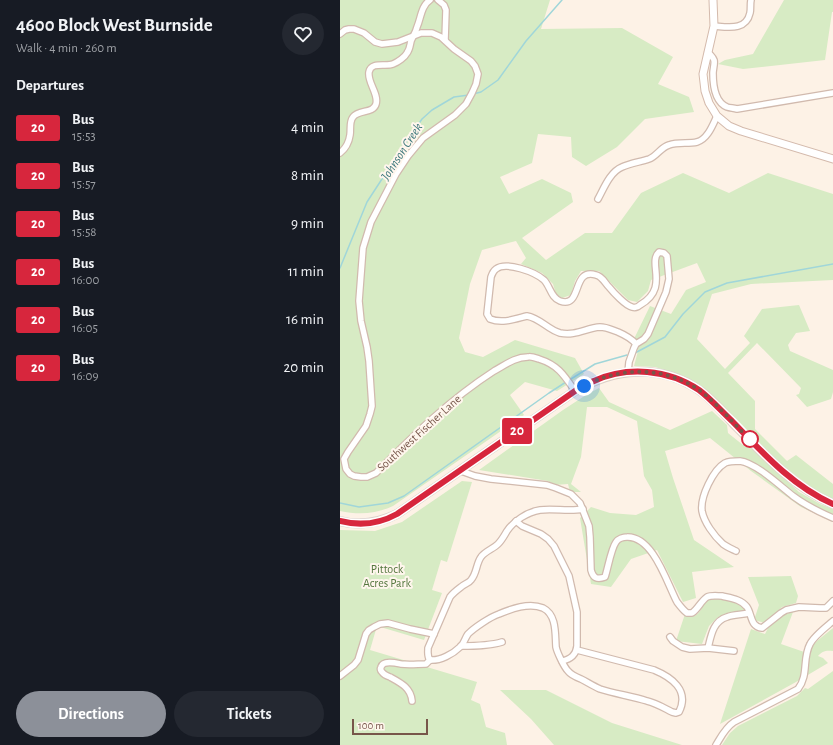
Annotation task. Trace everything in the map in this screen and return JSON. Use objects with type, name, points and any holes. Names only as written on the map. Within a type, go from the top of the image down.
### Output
[{"type":"main road","points":[[340,521],[363,524],[373,523],[392,517],[403,511],[575,391],[612,374],[628,372],[647,372],[666,375],[685,382],[697,389],[786,474],[810,492],[833,504]]},
{"type":"street","points":[[340,153],[346,147],[350,136],[351,120],[358,112],[373,109],[376,104],[376,98],[369,76],[369,71],[375,65],[393,64],[401,59],[408,51],[423,7],[426,2],[430,0]]},
{"type":"street","points":[[438,0],[444,5],[446,10],[445,40]]},
{"type":"street","points":[[713,0],[714,26],[703,74],[704,86],[709,103],[717,116],[729,126],[833,159]]},
{"type":"street","points":[[714,26],[732,28],[743,24],[750,14],[750,0]]},
{"type":"street","name":"Southwest Fischer Lane","points":[[340,34],[345,30],[354,29],[364,33],[375,42],[382,44],[398,42],[421,33],[432,33],[445,40],[474,64],[478,71],[476,84],[469,99],[460,110],[423,138],[408,156],[396,174],[366,237],[362,253],[359,301],[361,321],[369,361],[372,406],[366,426],[345,456],[344,465],[346,469],[354,476],[367,477],[372,475],[443,408],[512,360],[529,356],[544,360],[560,370],[575,391]]},
{"type":"street","points":[[708,52],[714,59],[714,90],[717,96],[727,107],[737,109],[833,93]]},
{"type":"street","points":[[598,199],[618,169],[623,166],[649,159],[664,147],[669,145],[698,142],[702,140],[706,136],[717,116]]},
{"type":"street","points":[[628,372],[629,362],[636,344],[644,339],[650,330],[667,288],[669,274],[667,256],[664,253],[659,252],[655,259],[657,282],[655,289],[644,302],[635,307],[631,307],[627,304],[600,277],[596,275],[585,275],[580,281],[574,298],[570,301],[561,302],[554,297],[548,284],[544,280],[529,271],[504,266],[492,273],[487,314],[490,319],[495,321],[503,321],[528,316],[534,317],[554,331],[564,334],[605,328],[630,338],[636,344]]},
{"type":"street","points":[[736,551],[723,544],[712,532],[702,510],[703,496],[715,473],[725,463],[730,461],[742,461],[754,466],[803,503],[833,518]]},
{"type":"street","points":[[461,471],[475,476],[491,479],[547,485],[571,494],[580,503],[589,526],[590,570],[592,574],[600,579],[605,577],[613,549],[617,541],[624,537],[631,537],[641,541],[659,564],[677,602],[687,613],[692,613],[697,609],[703,600],[708,596],[716,595],[732,598],[742,602],[747,608],[756,626],[762,628],[786,610],[799,607],[826,608],[832,604]]},
{"type":"street","points":[[430,660],[428,658],[428,648],[450,597],[454,592],[471,580],[480,558],[485,552],[494,548],[498,544],[516,521],[532,512],[540,510],[583,509]]},
{"type":"street","points":[[516,521],[522,526],[541,534],[548,539],[559,554],[570,576],[577,612],[578,640],[577,650],[574,656],[570,659],[562,661]]},
{"type":"street","points":[[412,701],[410,691],[382,672],[380,669],[384,663],[426,664],[430,660],[440,659],[461,646],[468,634],[496,615],[516,608],[532,606],[544,608],[553,620],[556,633],[556,648],[567,671],[599,688],[649,701],[672,712],[680,712],[682,696],[677,685],[665,675],[647,668],[577,650]]},
{"type":"street","points":[[708,648],[712,630],[717,623],[727,617],[749,613]]},
{"type":"street","points":[[716,745],[729,725],[793,693],[798,689],[804,679],[806,655],[810,644],[833,621]]},
{"type":"street","points":[[340,676],[358,660],[366,634],[369,630],[380,624],[388,623],[434,634]]},
{"type":"street","points":[[670,637],[672,641],[690,650],[708,648],[734,651]]},
{"type":"street","points":[[461,646],[484,646],[502,642]]},
{"type":"green space","points":[[340,0],[550,0],[541,29],[622,28],[673,57],[658,84],[689,97],[694,112],[645,119],[617,147],[586,166],[572,157],[571,137],[538,134],[532,163],[500,177],[509,194],[542,179],[571,193],[573,202],[522,238],[546,260],[585,233],[612,233],[641,193],[683,173],[729,193],[768,173],[833,194],[833,280],[751,284],[712,294],[697,339],[725,369],[750,343],[744,336],[762,309],[799,305],[810,331],[796,333],[788,345],[790,351],[833,370],[833,392],[831,399],[807,407],[796,395],[799,394],[801,388],[757,343],[728,373],[755,401],[755,429],[787,461],[796,455],[833,484],[833,500],[823,496],[783,466],[711,395],[681,375],[655,367],[634,366],[638,351],[631,345],[650,306],[671,314],[686,290],[706,282],[697,263],[651,280],[648,291],[637,302],[628,300],[599,271],[581,271],[575,281],[571,295],[562,298],[556,294],[553,284],[542,273],[521,264],[526,258],[516,241],[482,250],[470,284],[459,338],[465,352],[483,357],[515,340],[575,358],[584,374],[557,391],[525,382],[510,395],[524,415],[393,506],[380,511],[367,513],[340,511]]},
{"type":"green space","points":[[784,0],[833,0],[833,12],[825,60],[743,69],[718,64],[725,60],[753,54]]},
{"type":"green space","points":[[599,388],[609,402],[670,430],[712,411],[727,425],[728,433],[743,445],[750,447],[799,492],[820,504],[833,509],[833,522],[801,507],[751,471],[710,438],[665,451],[694,540],[734,567],[692,572],[696,598],[683,602],[657,550],[631,559],[611,587],[591,584],[580,518],[591,507],[610,513],[636,515],[654,507],[652,490],[644,476],[637,421],[607,407],[587,407],[581,457],[571,484],[581,492],[570,492],[568,484],[554,485],[548,481],[479,470],[563,410]]},
{"type":"green space","name":"Pittock Acres Park","points":[[462,481],[472,482],[447,562],[441,560],[432,590],[442,593],[424,640],[377,626],[370,650],[477,682],[471,700],[480,704],[486,727],[505,733],[507,745],[340,745],[340,530],[375,531],[402,522]]},
{"type":"green space","points":[[791,576],[798,596],[796,603],[782,607],[765,623],[754,620],[759,605],[748,577]]},
{"type":"green space","points":[[718,597],[741,604],[748,610],[739,613],[727,613],[717,618],[709,626],[702,644],[676,641],[685,614],[690,616],[697,615],[709,599]]},
{"type":"green space","points":[[793,612],[781,644],[810,654],[812,646],[833,628],[833,651],[824,651],[818,656],[823,658],[828,663],[720,724],[751,629],[765,634],[768,628],[783,615]]},
{"type":"green space","points":[[833,671],[833,745],[722,745],[730,733],[738,726],[797,696],[805,688],[808,689]]},
{"type":"green space","points":[[500,690],[546,690],[612,723],[682,745],[554,745],[531,719]]},
{"type":"waterway","name":"Johnson Creek","points":[[473,94],[481,92],[498,80],[526,41],[562,0]]},
{"type":"waterway","name":"Johnson Creek","points":[[340,268],[367,202],[422,119],[432,110],[454,97],[469,95]]},
{"type":"waterway","points":[[635,353],[665,337],[683,314],[705,292],[727,283],[833,264]]},
{"type":"waterway","points":[[571,379],[595,364],[627,355]]},
{"type":"waterway","points":[[340,503],[359,507],[388,503],[404,496],[566,382]]},
{"type":"bus line","name":"20","points":[[340,521],[363,524],[373,523],[403,511],[575,391],[612,374],[636,371],[666,375],[685,382],[697,389],[794,481],[810,492],[833,504]]},
{"type":"route","points":[[584,386],[612,374],[636,371],[666,375],[691,385],[703,393],[751,441],[750,439]]}]
